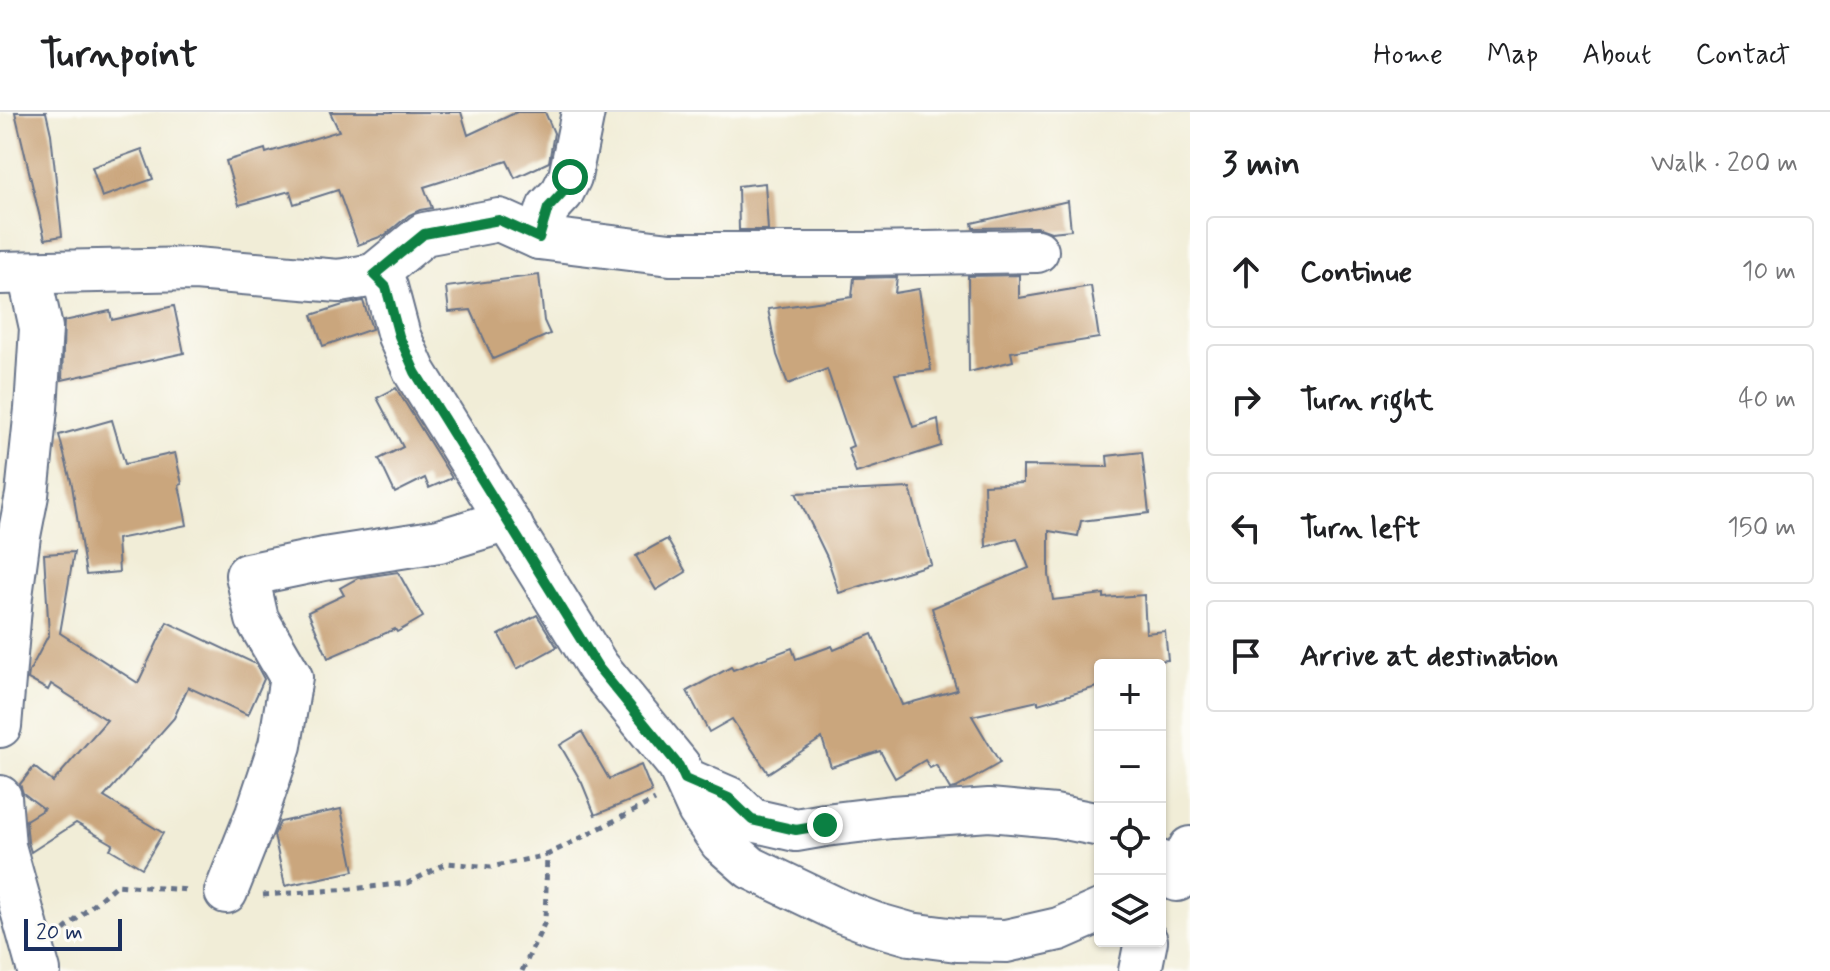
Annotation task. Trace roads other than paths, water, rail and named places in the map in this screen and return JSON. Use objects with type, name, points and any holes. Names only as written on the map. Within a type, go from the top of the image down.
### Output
[{"type":"street","points":[[539,238],[548,208],[562,193],[570,177],[583,112]]},
{"type":"street","points":[[0,726],[11,596],[27,495],[36,409],[41,328],[15,273],[195,269],[339,281],[374,275],[424,234],[499,220],[539,238],[670,254],[1037,251]]},
{"type":"street","points":[[374,275],[386,287],[399,336],[415,372],[598,667],[679,766],[699,810],[721,842],[751,868],[783,884],[875,924],[910,934],[957,940],[1006,941],[1059,929],[1094,914]]},
{"type":"street","points":[[226,892],[280,745],[291,677],[257,619],[247,575],[439,541],[498,523],[512,527]]},
{"type":"street","points":[[685,779],[729,798],[752,820],[796,830],[892,817],[989,810],[1055,816],[1094,824]]},
{"type":"street","points":[[0,797],[4,846],[37,963]]},
{"type":"street","points":[[1140,971],[1145,947]]}]
